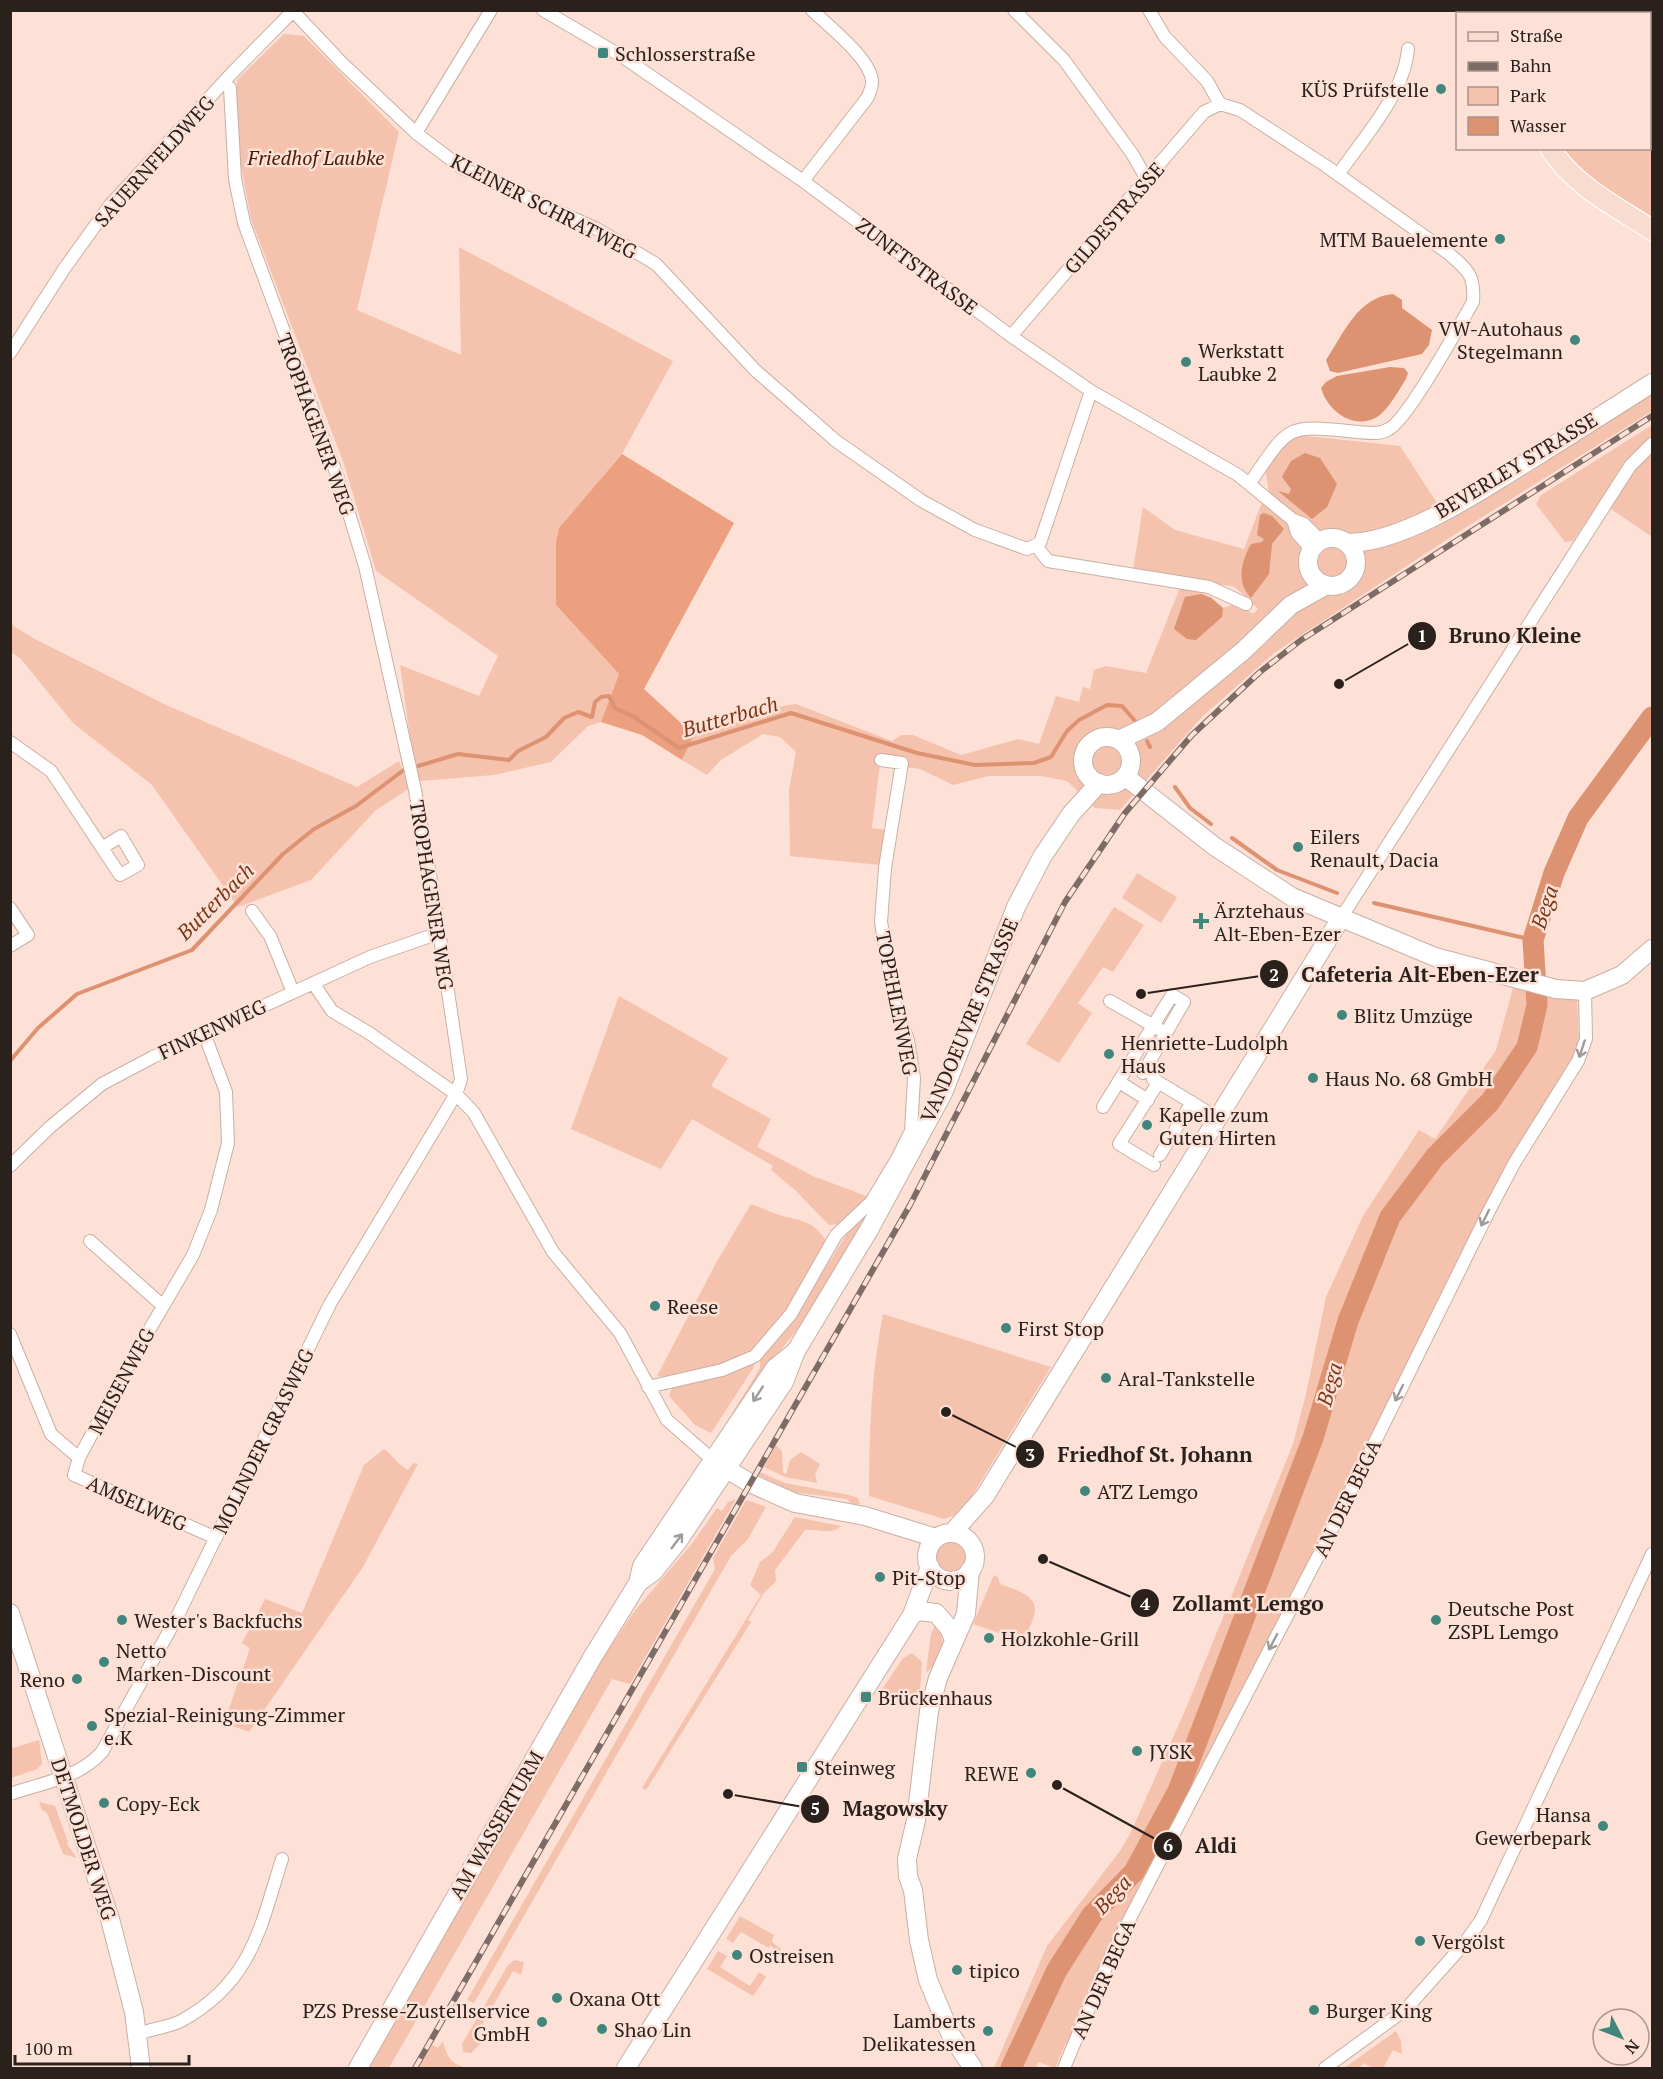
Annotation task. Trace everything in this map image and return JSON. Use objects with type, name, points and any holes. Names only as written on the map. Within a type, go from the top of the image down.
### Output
[{"type":"main road","points":[[1552,150],[1568,172],[1587,188],[1653,230]]},
{"type":"street","points":[[416,133],[491,10]]},
{"type":"street","name":"ZUNFTSTRASSE","points":[[543,10],[623,57],[803,181],[1011,336],[1091,390],[1250,483],[1293,520],[1304,524],[1316,545]]},
{"type":"street","points":[[803,181],[868,97],[872,83],[870,71],[863,59],[812,10]]},
{"type":"street","points":[[1014,10],[1064,60],[1133,155],[1147,180]]},
{"type":"street","points":[[1149,10],[1165,37],[1208,81],[1220,104],[1240,110],[1338,175],[1467,269],[1474,284],[1473,302],[1405,413],[1390,429],[1374,434],[1296,429],[1279,440],[1250,483]]},
{"type":"street","name":"KLEINER SCHRATWEG","points":[[293,11],[342,63],[416,133],[462,168],[597,229],[656,264],[755,370],[836,441],[922,501],[975,530],[1027,549],[1037,547],[1048,561],[1209,587],[1246,604]]},
{"type":"street","name":"SAUERNFELDWEG","points":[[10,352],[64,269],[110,205],[293,11]]},
{"type":"street","points":[[1338,175],[1386,104],[1407,63],[1408,49]]},
{"type":"street","name":"TROPHAGENER WEG","points":[[224,82],[230,88],[235,179],[244,223],[338,478],[364,566],[415,790],[461,1079],[456,1094]]},
{"type":"street","name":"GILDESTRASSE","points":[[1011,336],[1204,112],[1220,104]]},
{"type":"street","name":"BEVERLEY STRASSE","points":[[1376,541],[1481,490],[1653,383]]},
{"type":"street","points":[[1037,547],[1043,538],[1091,390]]},
{"type":"street","points":[[970,1542],[985,1496],[1341,918],[1630,466],[1653,444]]},
{"type":"street","points":[[1325,586],[1318,583],[1309,572],[1307,560],[1316,545],[1334,538],[1347,543],[1376,541]]},
{"type":"street","points":[[1356,564],[1376,541]]},
{"type":"street","points":[[1157,722],[1131,757],[1126,777],[1110,785],[1099,783],[1090,777],[1085,768],[1084,754],[1092,742],[1106,737],[1119,740],[1157,722],[1244,651],[1291,605],[1325,586],[1346,582],[1355,571],[1356,564],[1355,556],[1347,543]]},
{"type":"street","points":[[1291,605],[1309,572]]},
{"type":"street","points":[[1119,740],[1131,757]]},
{"type":"street","points":[[10,742],[51,771],[102,848]]},
{"type":"street","name":"TOPEHLENWEG","points":[[648,1387],[722,1370],[755,1356],[791,1314],[836,1234],[871,1202],[911,1131],[914,1078],[908,1040],[894,1002],[881,922],[885,868],[902,763],[881,760]]},
{"type":"street","name":"VANDOEUVRE STRASSE","points":[[1071,814],[1085,768]]},
{"type":"street","points":[[1126,777],[1197,833],[1292,897],[1435,957],[1556,989],[1585,991],[1622,975],[1653,949]]},
{"type":"street","name":"VANDOEUVRE STRASSE","points":[[720,1466],[775,1368],[796,1351],[870,1228],[943,1093],[1016,907],[1042,857],[1071,814],[1099,783]]},
{"type":"street","points":[[10,908],[28,935],[10,946]]},
{"type":"street","points":[[252,911],[270,936],[293,992]]},
{"type":"street","name":"FINKENWEG","points":[[10,1166],[50,1127],[102,1084],[204,1033],[370,957],[439,933]]},
{"type":"street","points":[[313,983],[332,1011],[369,1033],[456,1094],[474,1113],[553,1252],[620,1333],[667,1420],[720,1466],[795,1503],[865,1516],[892,1527],[944,1535],[960,1534],[970,1542],[975,1556],[970,1570],[969,1597],[962,1623],[935,1685],[929,1711],[915,1831],[917,1873],[913,1890],[919,1940],[928,1980],[951,2035],[973,2068]]},
{"type":"street","name":"AN DER BEGA","points":[[1064,2068],[1112,1953],[1326,1541],[1489,1211],[1515,1162],[1578,1061],[1586,1039],[1585,991]]},
{"type":"street","points":[[1103,1107],[1131,1065],[1172,995],[1184,1002],[1143,1073]]},
{"type":"street","points":[[1110,1001],[1166,1033]]},
{"type":"street","name":"MEISENWEG","points":[[79,1458],[162,1305],[193,1255],[204,1228],[228,1143],[226,1092],[204,1033]]},
{"type":"street","points":[[1131,1065],[1219,1119]]},
{"type":"street","points":[[1119,1082],[1148,1100]]},
{"type":"street","points":[[1158,1083],[1119,1144],[1157,1160],[1192,1102]]},
{"type":"street","name":"MOLINDER GRASWEG","points":[[10,1794],[84,1768],[102,1752],[177,1617],[330,1304],[456,1094]]},
{"type":"street","name":"MEISENWEG","points":[[90,1241],[162,1305]]},
{"type":"street","name":"AMSELWEG","points":[[10,1334],[51,1434],[79,1458],[74,1475],[216,1538]]},
{"type":"street","name":"AM WASSERTURM","points":[[358,2068],[586,1669],[638,1583],[642,1566],[720,1466]]},
{"type":"street","points":[[916,1613],[928,1561],[944,1535],[985,1496]]},
{"type":"street","points":[[892,1527],[948,1581],[959,1598],[962,1623]]},
{"type":"street","points":[[1325,2068],[1406,2009],[1481,1920],[1653,1554]]},
{"type":"street","points":[[626,2068],[916,1613],[948,1581],[961,1579],[970,1570]]},
{"type":"street","name":"DETMOLDER WEG","points":[[10,1612],[110,1919],[137,2035],[141,2068]]},
{"type":"street","points":[[916,1613],[936,1613],[949,1628],[954,1640]]},
{"type":"street","points":[[137,2035],[179,2022],[221,1994],[252,1950],[282,1859]]},
{"type":"green space","name":"Friedhof Laubke","points":[[284,34],[304,36],[399,132],[357,310],[461,355],[459,247],[673,361],[622,454],[559,528],[556,605],[619,674],[601,722],[588,726],[551,762],[494,775],[420,781],[413,759],[400,665],[479,696],[498,656],[376,571],[344,464],[251,219],[237,144],[237,80]]},
{"type":"green space","points":[[1651,53],[1652,217],[1617,195],[1573,160],[1565,150],[1651,150]]},
{"type":"green space","points":[[1652,391],[1652,411],[1457,533],[1274,653],[1202,717],[1120,810],[1095,808],[1067,781],[1041,776],[989,776],[953,785],[920,769],[880,764],[872,828],[887,830],[880,865],[790,856],[789,790],[796,752],[780,737],[763,734],[721,760],[707,775],[682,760],[694,735],[747,719],[762,718],[778,707],[796,704],[892,741],[902,735],[913,735],[961,755],[1018,739],[1039,744],[1056,696],[1079,702],[1083,687],[1090,689],[1094,670],[1106,666],[1146,673],[1181,585],[1211,597],[1223,608],[1238,603],[1253,614],[1258,609],[1235,587],[1133,570],[1143,507],[1175,530],[1244,549],[1262,502],[1269,492],[1265,468],[1287,441],[1299,435],[1400,446],[1446,517],[1513,483]]},
{"type":"green space","points":[[1652,425],[1652,437],[1631,455],[1573,541],[1565,542],[1536,504],[1541,495]]},
{"type":"green space","points":[[1652,451],[1652,537],[1608,507],[1629,473]]},
{"type":"green space","points":[[10,624],[166,705],[357,787],[399,761],[410,788],[376,810],[311,880],[238,907],[152,785],[73,723],[21,659],[11,652]]},
{"type":"green space","points":[[1137,873],[1177,897],[1161,923],[1122,898]]},
{"type":"green space","points":[[1114,907],[1144,925],[1113,972],[1103,967],[1078,1003],[1092,1013],[1059,1063],[1026,1044]]},
{"type":"green space","points":[[1513,988],[1548,996],[1577,997],[1579,1041],[1572,1060],[1483,1208],[1463,1254],[1069,2044],[1066,2043],[1055,2068],[1038,2062],[1036,2068],[994,2068],[1047,1946],[1120,1851],[1130,1834],[1187,1706],[1293,1444],[1326,1297],[1363,1216],[1419,1130],[1435,1139],[1496,1050]]},
{"type":"green space","points":[[619,996],[728,1058],[711,1086],[771,1119],[757,1147],[813,1176],[869,1197],[838,1224],[829,1225],[795,1190],[771,1170],[773,1166],[692,1119],[661,1169],[571,1129]]},
{"type":"green space","points":[[875,1203],[811,1313],[783,1347],[734,1423],[728,1420],[760,1368],[760,1358],[802,1306],[854,1222]]},
{"type":"green space","points":[[751,1204],[812,1226],[827,1243],[788,1310],[763,1340],[748,1352],[716,1367],[664,1377],[657,1376],[716,1263]]},
{"type":"green space","points":[[883,1314],[1051,1367],[962,1512],[944,1519],[869,1496],[872,1405]]},
{"type":"green space","points":[[753,1362],[754,1367],[711,1433],[695,1425],[669,1396],[672,1388],[730,1373]]},
{"type":"green space","points":[[776,1445],[782,1451],[783,1473],[786,1474],[790,1460],[801,1452],[820,1464],[815,1474],[817,1483],[785,1477],[764,1467]]},
{"type":"green space","points":[[384,1449],[408,1470],[413,1463],[418,1464],[363,1567],[249,1732],[224,1723],[250,1648],[242,1643],[265,1599],[302,1613],[364,1465]]},
{"type":"green space","points":[[760,1472],[785,1483],[849,1495],[858,1498],[860,1504],[852,1505],[847,1499],[793,1492],[758,1475]]},
{"type":"green space","points":[[736,1499],[630,1684],[612,1679],[389,2068],[368,2068],[592,1674],[633,1613],[694,1541],[717,1508],[722,1511],[728,1502]]},
{"type":"green space","points":[[746,1500],[766,1507],[748,1539],[731,1556],[474,2003],[467,2000],[715,1569],[713,1558]]},
{"type":"green space","points":[[795,1517],[841,1526],[833,1531],[805,1530],[775,1570],[776,1581],[764,1593],[748,1620],[751,1622],[646,1790],[642,1788],[761,1595],[750,1585],[760,1562],[772,1553]]},
{"type":"green space","points":[[951,1540],[963,1545],[968,1557],[963,1569],[951,1574],[939,1569],[934,1557],[939,1545]]},
{"type":"green space","points":[[994,1575],[998,1577],[1000,1584],[1029,1597],[1033,1603],[1035,1609],[1033,1617],[1022,1641],[973,1624]]},
{"type":"green space","points":[[937,1621],[942,1649],[933,1667],[926,1672],[931,1634]]},
{"type":"green space","points":[[912,1653],[922,1662],[919,1702],[877,1697],[903,1658]]},
{"type":"green space","points":[[39,1740],[42,1764],[37,1769],[11,1778],[11,1743],[13,1748]]},
{"type":"green space","points":[[39,1802],[55,1806],[67,1844],[77,1858],[63,1854],[47,1813],[42,1810]]},
{"type":"green space","points":[[740,1916],[774,1935],[772,1942],[781,1949],[779,1953],[770,1945],[769,1948],[741,1932],[733,1943],[726,1939]]},
{"type":"green space","points":[[718,1951],[727,1956],[720,1967],[750,1986],[759,1972],[766,1977],[753,1996],[707,1969]]},
{"type":"green space","points":[[514,1960],[524,1962],[521,1975],[513,1971],[475,2037],[482,2042],[471,2053],[463,2052],[462,2044],[508,1965]]},
{"type":"green space","points":[[1396,2031],[1401,2041],[1402,2054],[1393,2050],[1383,2068],[1373,2068],[1363,2063],[1360,2068],[1344,2068]]},
{"type":"green space","points":[[443,2041],[451,2060],[459,2066],[471,2068],[418,2068],[432,2045],[438,2048]]},
{"type":"shaded area","points":[[622,454],[734,523],[644,689],[694,735],[682,760],[642,735],[601,722],[619,674],[556,605],[556,543],[559,528]]},
{"type":"water","points":[[1393,294],[1402,300],[1402,308],[1432,330],[1429,345],[1422,354],[1338,373],[1330,371],[1326,360],[1353,318],[1370,302]]},
{"type":"water","points":[[1390,367],[1404,368],[1408,373],[1406,379],[1388,406],[1372,419],[1354,421],[1345,418],[1330,405],[1321,388],[1337,376]]},
{"type":"water","points":[[1305,453],[1320,458],[1337,484],[1327,507],[1312,519],[1278,491],[1289,494],[1291,489],[1282,477],[1291,461]]},
{"type":"water","points":[[1264,513],[1272,516],[1284,529],[1272,544],[1269,574],[1251,598],[1243,585],[1243,565],[1251,544],[1262,542],[1264,539],[1257,535],[1260,515]]},
{"type":"water","points":[[1201,594],[1211,598],[1223,608],[1222,617],[1196,640],[1187,639],[1174,629],[1185,597]]},
{"type":"waterway","name":"Butterbach","points":[[418,766],[458,754],[509,760],[518,751],[546,737],[564,718],[578,712],[592,717],[595,702],[601,697],[609,696],[615,708],[634,717],[679,748],[791,713],[917,753],[975,765],[1034,763],[1051,757],[1067,731],[1079,720],[1107,705],[1122,706],[1136,722]]},
{"type":"waterway","name":"Bega","points":[[1011,2068],[1057,1970],[1092,1915],[1134,1872],[1178,1791],[1313,1438],[1348,1321],[1390,1217],[1435,1157],[1490,1102],[1527,1047],[1537,1005],[1533,940],[1554,873],[1578,818],[1652,717]]},
{"type":"waterway","points":[[1147,741],[1150,747]]},
{"type":"waterway","name":"Butterbach","points":[[10,1061],[38,1028],[77,994],[192,950],[283,854],[314,829],[356,806],[405,769]]},
{"type":"waterway","points":[[1175,787],[1190,808],[1211,824]]},
{"type":"waterway","points":[[1232,838],[1277,870],[1337,893]]},
{"type":"waterway","points":[[1374,903],[1533,940]]},
{"type":"railway","points":[[415,2068],[910,1205],[1065,902],[1125,813],[1192,735],[1260,672],[1301,640],[1652,416]]},
{"type":"place","name":"Schlosserstraße","points":[[603,53]]},
{"type":"place","name":"KÜS Prüfstelle","points":[[1441,89]]},
{"type":"place","name":"MTM Bauelemente","points":[[1500,239]]},
{"type":"place","name":"VW-Autohaus Stegelmann","points":[[1575,340]]},
{"type":"place","name":"Werkstatt Laubke 2","points":[[1186,362]]},
{"type":"place","name":"Bruno Kleine","points":[[1339,684]]},
{"type":"place","name":"Eilers Renault, Dacia","points":[[1298,847]]},
{"type":"place","name":"Ärztehaus Alt-Eben-Ezer","points":[[1201,921]]},
{"type":"place","name":"Cafeteria Alt-Eben-Ezer","points":[[1141,994]]},
{"type":"place","name":"Blitz Umzüge","points":[[1342,1015]]},
{"type":"place","name":"Henriette-Ludolph Haus","points":[[1109,1054]]},
{"type":"place","name":"Haus No. 68 GmbH","points":[[1313,1078]]},
{"type":"place","name":"Kapelle zum Guten Hirten","points":[[1147,1125]]},
{"type":"place","name":"Reese","points":[[655,1306]]},
{"type":"place","name":"First Stop","points":[[1006,1328]]},
{"type":"place","name":"Aral-Tankstelle","points":[[1106,1378]]},
{"type":"place","name":"Friedhof St. Johann","points":[[946,1412]]},
{"type":"place","name":"ATZ Lemgo","points":[[1085,1491]]},
{"type":"place","name":"Zollamt Lemgo","points":[[1043,1559]]},
{"type":"place","name":"Pit-Stop","points":[[880,1577]]},
{"type":"place","name":"Wester's Backfuchs","points":[[122,1620]]},
{"type":"place","name":"Deutsche Post ZSPL Lemgo","points":[[1436,1620]]},
{"type":"place","name":"Holzkohle-Grill","points":[[989,1638]]},
{"type":"place","name":"Netto Marken-Discount","points":[[104,1662]]},
{"type":"place","name":"Reno","points":[[77,1679]]},
{"type":"place","name":"Brückenhaus","points":[[866,1697]]},
{"type":"place","name":"Spezial-Reinigung-Zimmer e.K","points":[[92,1726]]},
{"type":"place","name":"JYSK","points":[[1137,1751]]},
{"type":"place","name":"Steinweg","points":[[802,1767]]},
{"type":"place","name":"REWE","points":[[1031,1773]]},
{"type":"place","name":"Aldi","points":[[1057,1785]]},
{"type":"place","name":"Magowsky","points":[[728,1794]]},
{"type":"place","name":"Copy-Eck","points":[[104,1803]]},
{"type":"place","name":"Hansa Gewerbepark","points":[[1603,1826]]},
{"type":"place","name":"Vergölst","points":[[1420,1941]]},
{"type":"place","name":"Ostreisen","points":[[737,1955]]},
{"type":"place","name":"tipico","points":[[957,1970]]},
{"type":"place","name":"Oxana Ott","points":[[557,1998]]},
{"type":"place","name":"Burger King","points":[[1314,2010]]},
{"type":"place","name":"PZS Presse-Zustellservice GmbH","points":[[542,2022]]},
{"type":"place","name":"Shao Lin","points":[[602,2029]]},
{"type":"place","name":"Lamberts Delikatessen","points":[[988,2031]]}]
